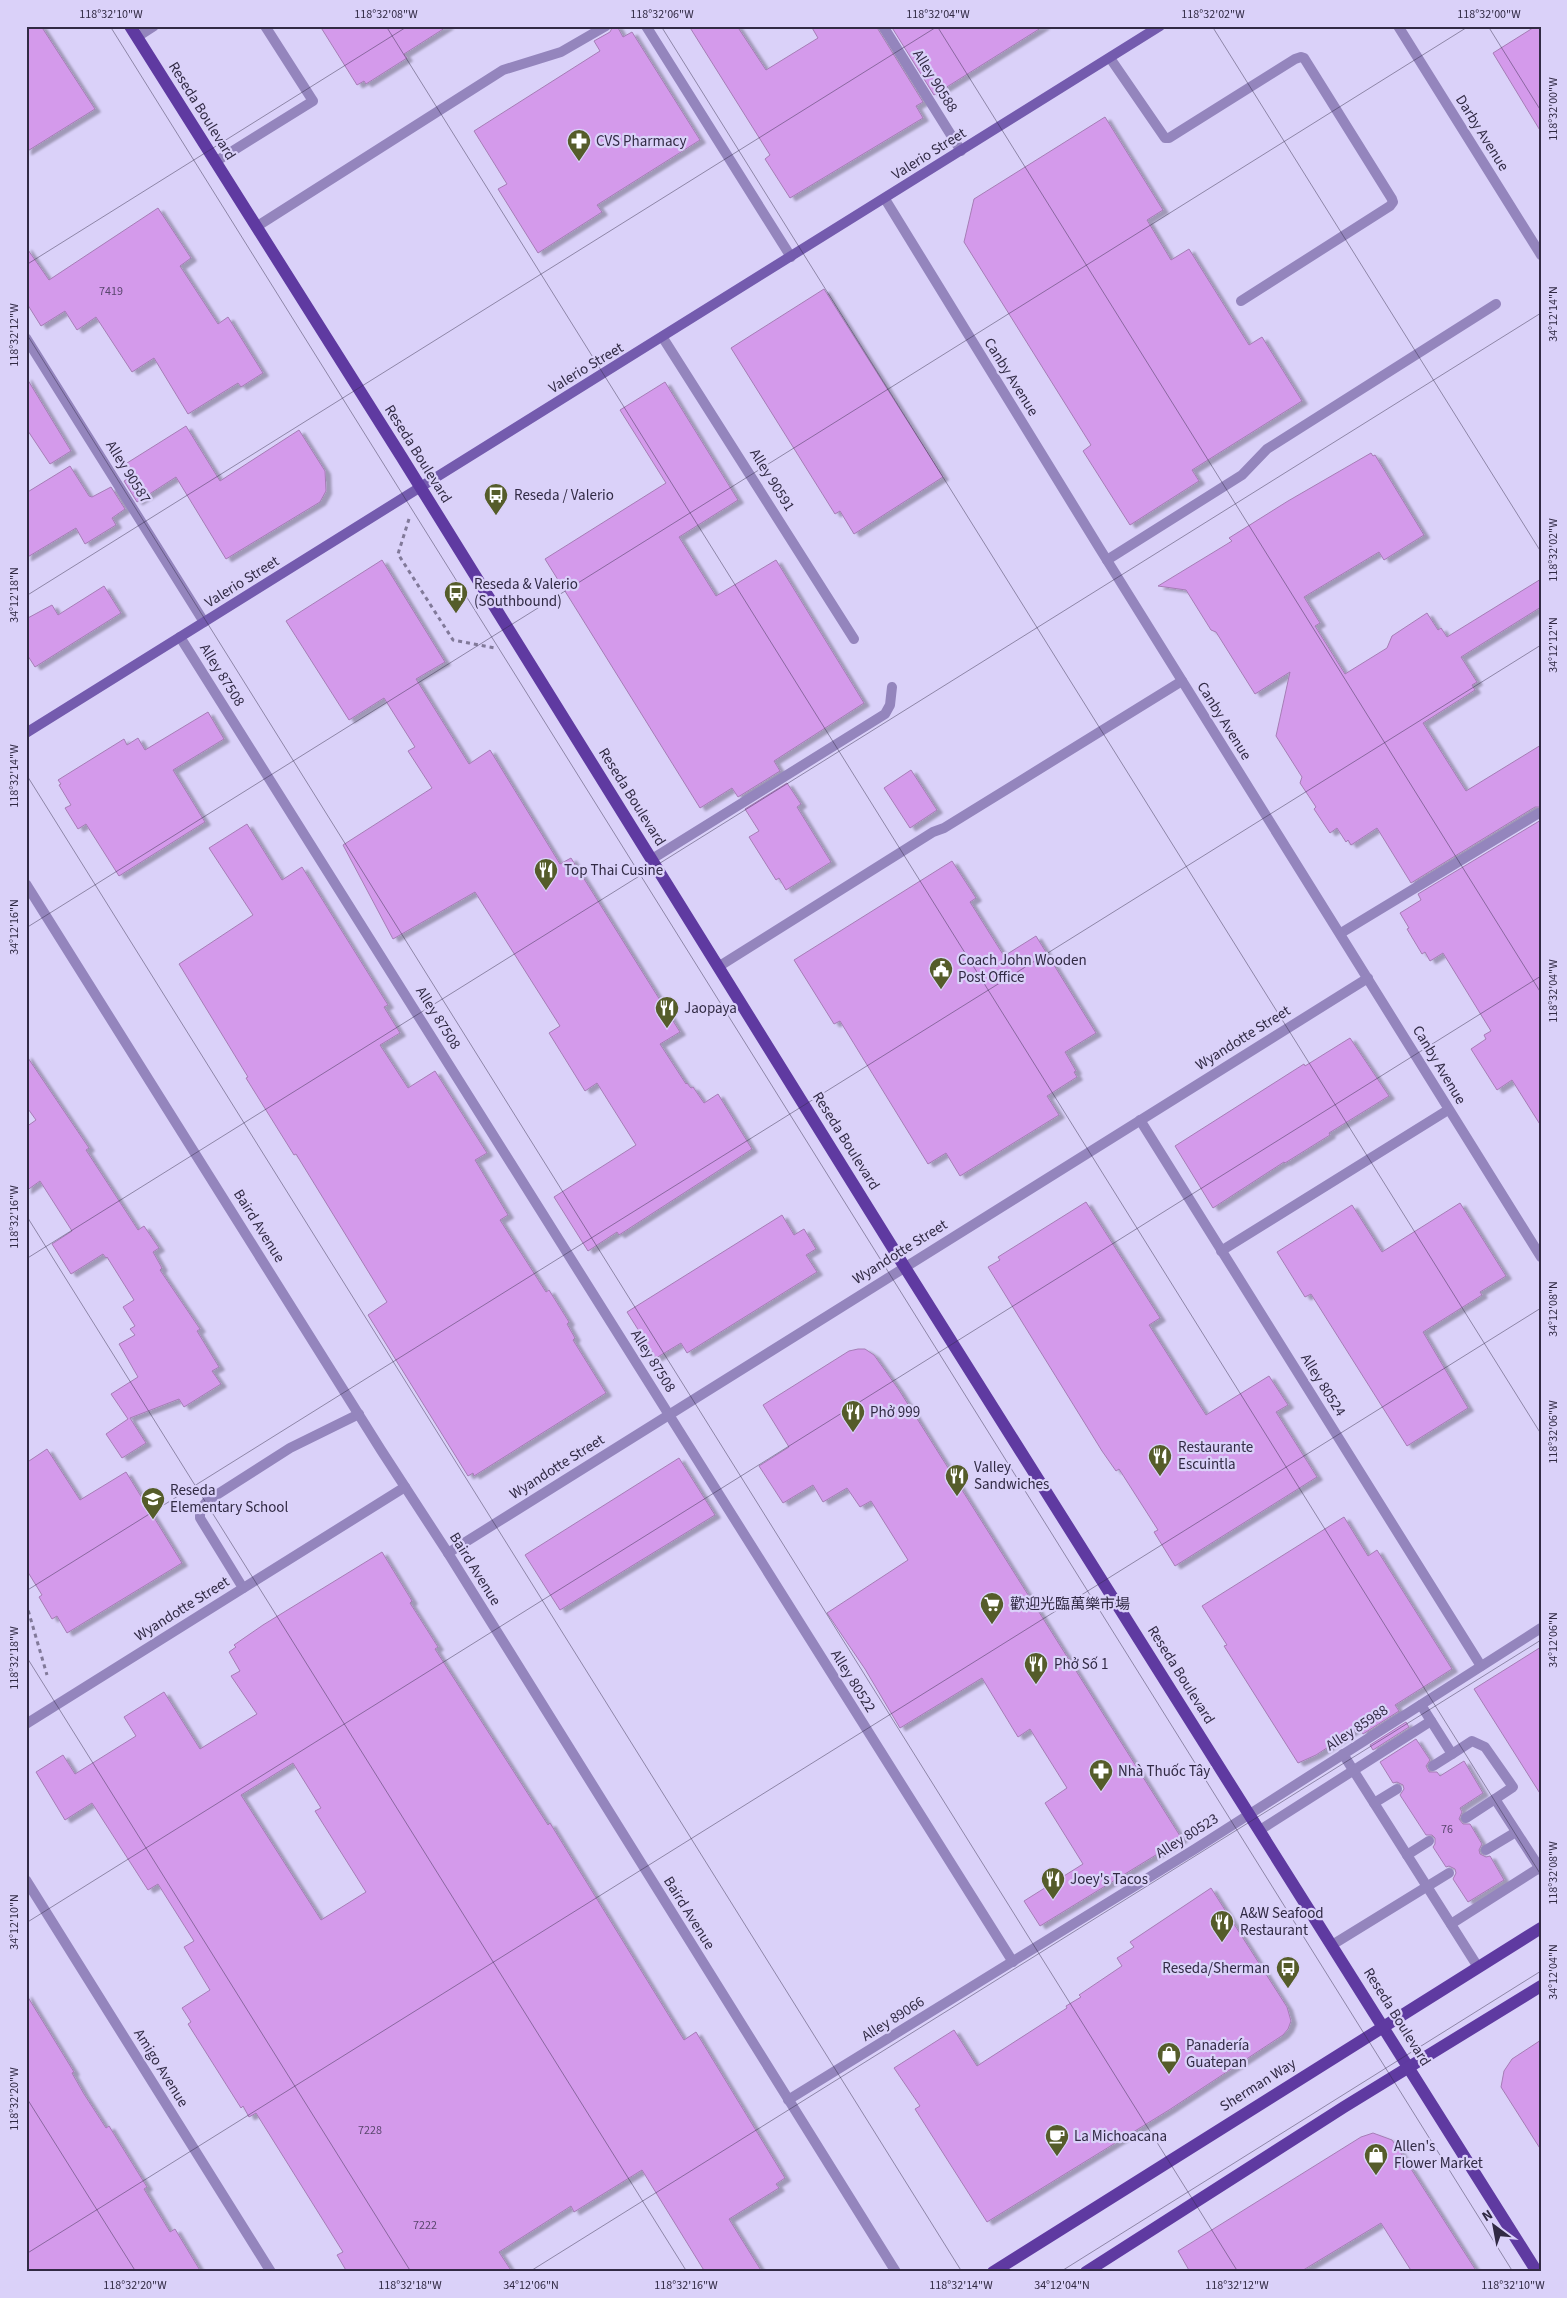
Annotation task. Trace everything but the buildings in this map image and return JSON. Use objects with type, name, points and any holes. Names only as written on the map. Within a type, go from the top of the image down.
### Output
[{"type":"main road","name":"Reseda Boulevard","points":[[133,32],[523,652],[904,1266],[1537,2272]]},
{"type":"main road","name":"Sherman Way","points":[[993,2272],[1541,1928]]},
{"type":"main road","points":[[1086,2272],[1344,2107],[1541,1986]]},
{"type":"street","points":[[133,32],[154,26]]},
{"type":"street","points":[[215,162],[313,101],[265,26]]},
{"type":"street","points":[[256,227],[502,70],[561,52],[606,26]]},
{"type":"street","points":[[646,26],[791,257]]},
{"type":"street","name":"Alley 90588","points":[[883,26],[961,151]]},
{"type":"street","name":"Valerio Street","points":[[26,733],[663,338],[1160,26]]},
{"type":"street","name":"Darby Avenue","points":[[1398,26],[1541,255]]},
{"type":"street","points":[[1110,58],[1165,138],[1169,138],[1301,56],[1392,199],[1393,202],[1390,206],[1241,301]]},
{"type":"street","name":"Canby Avenue","points":[[884,200],[1541,1257]]},
{"type":"street","points":[[1107,560],[1242,475],[1267,449],[1496,304]]},
{"type":"street","name":"Alley 90587","points":[[26,338],[204,622]]},
{"type":"street","name":"Alley 90591","points":[[663,338],[854,639]]},
{"type":"street","name":"Alley 87508","points":[[180,637],[670,1415]]},
{"type":"street","points":[[718,967],[1182,681]]},
{"type":"street","points":[[652,859],[885,714],[890,705],[892,686]]},
{"type":"street","points":[[1341,934],[1539,812]]},
{"type":"street","name":"Baird Avenue","points":[[26,884],[405,1488],[448,1553],[896,2272]]},
{"type":"street","name":"Wyandotte Street","points":[[448,1553],[904,1266],[1368,978]]},
{"type":"street","points":[[1221,1251],[1448,1110]]},
{"type":"street","name":"Alley 80524","points":[[1140,1120],[1481,1666]]},
{"type":"street","points":[[243,1588],[200,1518],[200,1510],[207,1501],[290,1448],[359,1414]]},
{"type":"street","name":"Alley 80522","points":[[670,1415],[1013,1962]]},
{"type":"street","name":"Wyandotte Street","points":[[26,1724],[405,1488]]},
{"type":"street","name":"Alley 85988","points":[[1250,1814],[1541,1628]]},
{"type":"street","points":[[1420,1705],[1452,1754]]},
{"type":"street","points":[[1260,1830],[1431,1722]]},
{"type":"street","points":[[1433,1766],[1472,1741],[1485,1747],[1513,1787],[1466,1818]]},
{"type":"street","points":[[1343,1754],[1478,1967]]},
{"type":"street","points":[[1374,1803],[1397,1789]]},
{"type":"street","points":[[1450,1924],[1540,1869],[1495,1799]]},
{"type":"street","name":"Alley 80523","points":[[1013,1962],[1250,1814]]},
{"type":"street","points":[[1486,1850],[1516,1832]]},
{"type":"street","points":[[1407,1855],[1429,1841]]},
{"type":"street","points":[[1332,1945],[1449,1873]]},
{"type":"street","name":"Amigo Avenue","points":[[26,1880],[271,2272]]},
{"type":"street","name":"Alley 89066","points":[[788,2100],[1013,1962]]},
{"type":"path","points":[[419,488],[398,554],[453,640],[523,652]]},
{"type":"path","points":[[26,1603],[47,1676]]},
{"type":"place","name":"CVS Pharmacy","points":[[579,162]]},
{"type":"place","name":"Reseda / Valerio","points":[[496,516]]},
{"type":"place","name":"Reseda & Valerio (Southbound)","points":[[456,614]]},
{"type":"place","name":"Top Thai Cusine","points":[[546,891]]},
{"type":"place","name":"Coach John Wooden Post Office","points":[[941,990]]},
{"type":"place","name":"Jaopaya","points":[[667,1029]]},
{"type":"place","name":"Phở 999","points":[[853,1433]]},
{"type":"place","name":"Restaurante Escuintla","points":[[1160,1477]]},
{"type":"place","name":"Valley Sandwiches","points":[[957,1497]]},
{"type":"place","name":"Reseda Elementary School","points":[[153,1520]]},
{"type":"place","name":"歡迎光臨萬樂市場","points":[[992,1625]]},
{"type":"place","name":"Phở Số 1","points":[[1036,1685]]},
{"type":"place","name":"Nhà Thuốc Tây","points":[[1101,1792]]},
{"type":"place","name":"Joey's Tacos","points":[[1053,1900]]},
{"type":"place","name":"A&W Seafood Restaurant","points":[[1222,1943]]},
{"type":"place","name":"Reseda/Sherman","points":[[1288,1989]]},
{"type":"place","name":"Panadería Guatepan","points":[[1169,2075]]},
{"type":"place","name":"La Michoacana","points":[[1057,2157]]},
{"type":"place","name":"Allen's Flower Market","points":[[1376,2176]]}]
